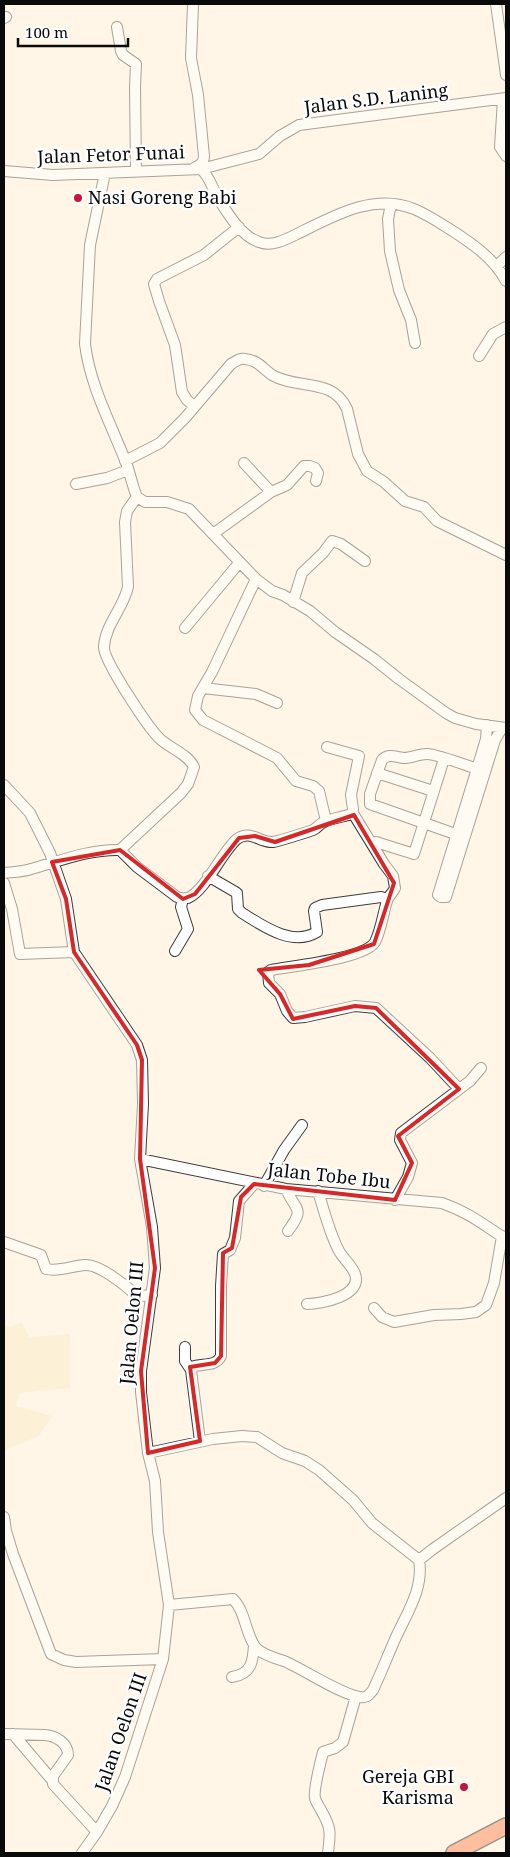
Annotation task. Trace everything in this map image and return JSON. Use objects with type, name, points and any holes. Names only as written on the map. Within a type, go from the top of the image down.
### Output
[{"type":"highway","points":[[454,1853],[506,1826]]},
{"type":"street","points":[[193,4],[191,58],[198,95],[204,156],[204,160],[197,168]]},
{"type":"street","points":[[496,4],[506,75]]},
{"type":"street","points":[[116,27],[123,55],[136,64],[134,147],[136,171]]},
{"type":"street","points":[[505,99],[500,147],[506,156]]},
{"type":"street","name":"Jalan S.D. Laning","points":[[197,168],[259,154],[280,136],[299,125],[505,99]]},
{"type":"street","name":"Jalan Fetor Funai","points":[[4,171],[53,175],[197,168],[206,173],[218,198],[247,236],[256,241],[272,244],[350,210],[379,203],[415,209],[478,248],[497,266],[506,281]]},
{"type":"street","points":[[105,173],[90,245],[86,357],[100,402],[127,465],[137,497],[145,502],[167,502],[189,509],[256,580],[272,591],[283,595],[310,611],[335,632],[374,658],[399,679],[446,713],[455,718],[476,724],[504,728]]},
{"type":"street","points":[[391,204],[388,219],[390,251],[399,290],[411,320],[415,342]]},
{"type":"street","points":[[194,406],[182,392],[175,345],[154,284],[157,279],[204,255],[239,227]]},
{"type":"street","points":[[497,266],[506,257]]},
{"type":"street","points":[[479,356],[494,334],[506,327]]},
{"type":"street","points":[[76,484],[107,478],[160,442],[185,418],[231,364],[240,359],[252,360],[272,375],[329,390],[345,404],[358,454],[367,471],[384,482],[405,501],[424,508],[437,521],[506,555]]},
{"type":"street","points":[[244,463],[271,492]]},
{"type":"street","points":[[212,534],[271,492],[287,485],[304,466],[316,468],[318,473],[316,481]]},
{"type":"street","points":[[4,873],[30,870],[52,862],[111,850],[120,850],[188,784],[194,767],[189,760],[159,738],[105,655],[104,649],[108,630],[126,594],[126,511],[137,497]]},
{"type":"street","points":[[293,602],[302,573],[323,553],[332,541],[341,544],[365,561]]},
{"type":"street","points":[[185,628],[239,563]]},
{"type":"street","points":[[256,580],[195,706],[197,714],[203,720],[277,758],[296,781],[316,788],[319,791],[326,821]]},
{"type":"street","points":[[203,688],[256,694],[277,703]]},
{"type":"street","points":[[481,771],[487,726]]},
{"type":"street","points":[[461,836],[438,895],[442,897],[446,897],[461,836],[481,771],[495,740],[504,728]]},
{"type":"street","points":[[327,747],[359,756],[351,795],[354,809],[352,814]]},
{"type":"street","points":[[461,836],[370,804],[370,794],[385,757],[406,758],[420,754],[430,754],[481,771]]},
{"type":"street","points":[[376,842],[414,854],[444,759]]},
{"type":"street","points":[[377,773],[433,791]]},
{"type":"street","name":"Jalan Oelon III","points":[[4,785],[30,814],[40,832],[66,899],[74,952],[124,1025],[141,1054],[143,1104],[140,1159],[154,1242],[155,1268],[140,1380],[148,1453],[155,1480],[158,1532],[169,1605],[163,1659],[125,1777],[112,1806],[82,1853]]},
{"type":"street","points":[[120,850],[137,867],[177,897],[183,898],[194,894],[239,838],[249,835],[264,841],[275,842],[312,830],[326,821],[352,814]]},
{"type":"street","points":[[352,814],[393,876],[395,888],[387,899],[375,941],[370,946],[349,955],[308,965],[271,970],[268,972],[268,980],[280,994],[287,1011],[293,1018],[355,1006],[376,1008],[459,1088]]},
{"type":"street","points":[[208,876],[237,893],[238,909],[242,913],[286,937],[302,936],[317,932],[314,911],[315,908],[322,905],[381,897],[387,899]]},
{"type":"street","points":[[4,883],[12,909],[20,954],[74,952]]},
{"type":"street","points":[[175,951],[188,929],[188,923],[181,907],[183,898]]},
{"type":"street","points":[[395,1200],[408,1177],[412,1163],[400,1140],[401,1133],[470,1081],[481,1068]]},
{"type":"street","points":[[191,1370],[197,1365],[215,1363],[221,1356],[223,1255],[232,1248],[235,1238],[239,1201],[244,1193],[259,1185],[302,1125]]},
{"type":"street","name":"Jalan Tobe Ibu","points":[[140,1159],[259,1185],[286,1189],[442,1203],[458,1208],[476,1218],[504,1238]]},
{"type":"street","points":[[286,1189],[298,1211],[297,1217],[288,1231]]},
{"type":"street","points":[[307,1304],[315,1304],[342,1297],[356,1284],[356,1275],[339,1251],[333,1238],[318,1191]]},
{"type":"street","points":[[374,1308],[382,1317],[394,1322],[434,1315],[471,1313],[483,1308],[486,1305],[494,1283],[504,1238]]},
{"type":"street","points":[[4,1242],[41,1255],[46,1269],[54,1270],[84,1265],[93,1266],[140,1296],[152,1295]]},
{"type":"street","points":[[185,1347],[186,1361],[191,1370],[200,1441]]},
{"type":"street","points":[[148,1453],[200,1441],[250,1436],[263,1440],[282,1454],[312,1465],[353,1500],[372,1523],[419,1560],[418,1588],[375,1685],[367,1697],[356,1696],[299,1667],[263,1653],[254,1645],[239,1606],[234,1599],[169,1605]]},
{"type":"street","points":[[419,1560],[506,1498]]},
{"type":"street","points":[[4,1517],[12,1554],[51,1654],[64,1660],[76,1662],[163,1659]]},
{"type":"street","points":[[232,1677],[244,1673],[252,1663],[254,1645]]},
{"type":"street","points":[[328,1853],[331,1838],[329,1828],[316,1803],[315,1789],[323,1752],[335,1748],[343,1742],[356,1696]]},
{"type":"street","points":[[8,1734],[52,1780],[57,1789],[97,1832]]},
{"type":"street","points":[[8,1734],[52,1736],[66,1747],[68,1755],[52,1780]]},
{"type":"highlighted area","points":[[354,815],[394,883],[374,944],[309,965],[259,970],[280,994],[293,1019],[355,1006],[376,1008],[459,1089],[398,1136],[412,1163],[395,1200],[254,1184],[241,1197],[232,1248],[223,1253],[221,1356],[215,1363],[190,1367],[200,1441],[148,1453],[141,1371],[155,1268],[140,1159],[142,1060],[137,1045],[74,952],[66,899],[52,862],[120,850],[183,899],[195,894],[239,838],[255,836],[275,842]]},
{"type":"shaded area","points":[[22,1322],[29,1337],[70,1334],[70,1388],[20,1393],[16,1406],[52,1416],[39,1436],[4,1450],[4,1324],[10,1327]]},
{"type":"place","name":"Nasi Goreng Babi","points":[[78,198]]},
{"type":"place","name":"Gereja GBI Karisma","points":[[464,1787]]}]
